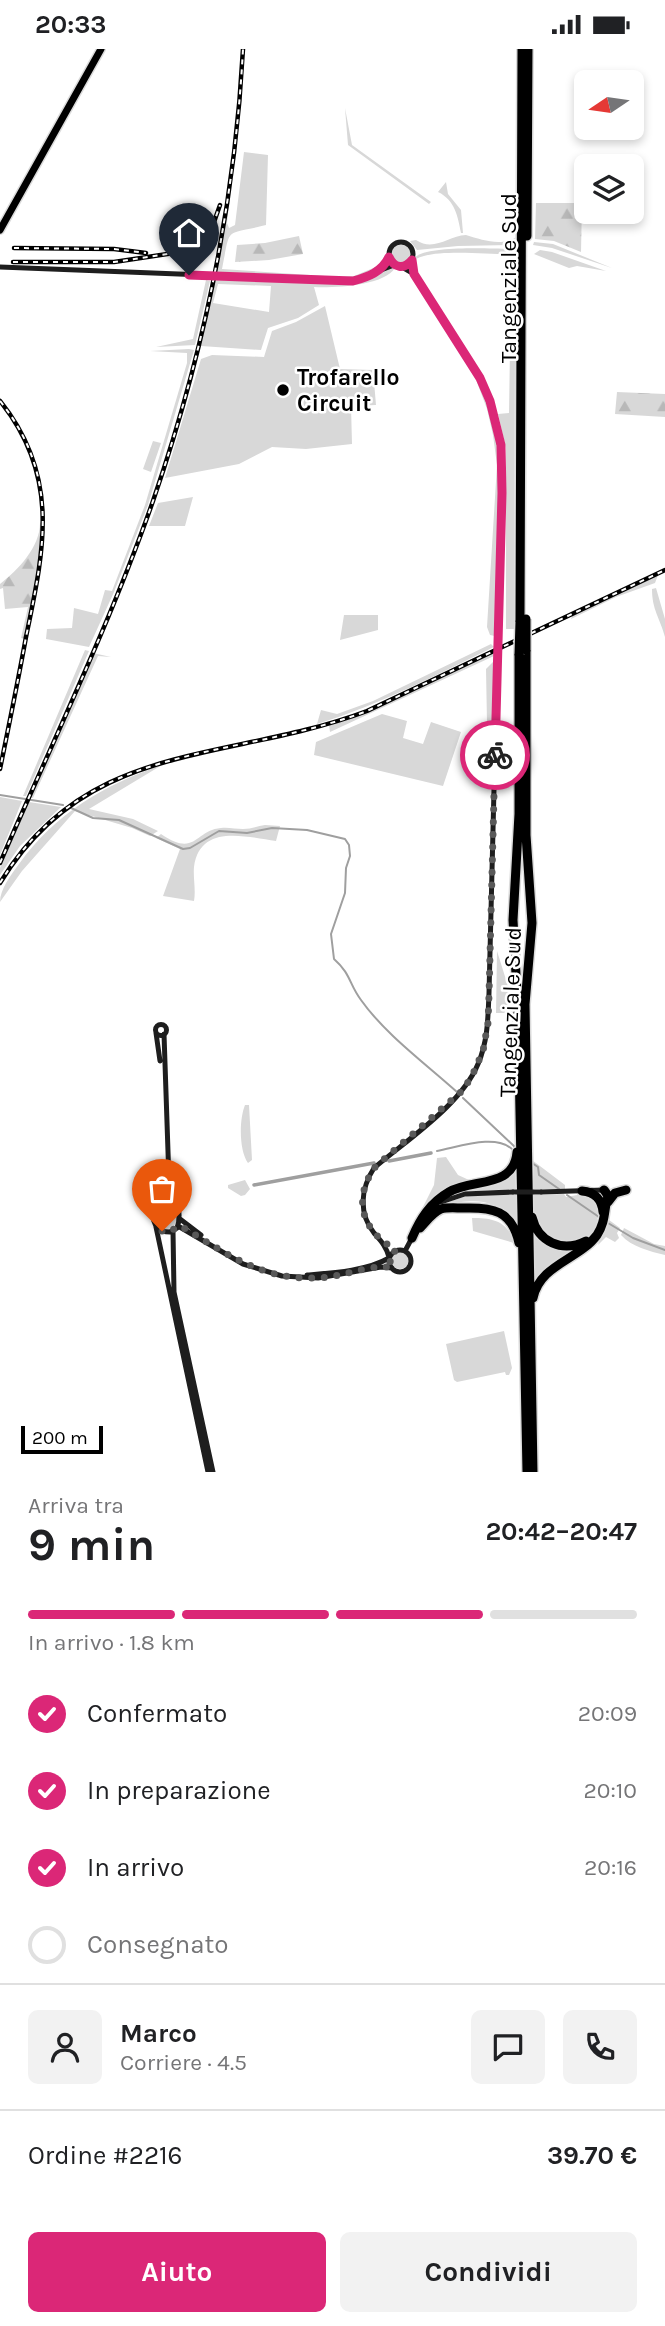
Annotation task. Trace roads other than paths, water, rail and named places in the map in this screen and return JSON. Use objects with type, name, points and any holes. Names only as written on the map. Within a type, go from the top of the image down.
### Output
[{"type":"highway","name":"Tangenziale Sud","points":[[522,49],[523,652],[526,835],[532,923],[525,1004],[533,1472]]},
{"type":"highway","name":"Tangenziale Sud","points":[[523,620],[528,49]]},
{"type":"highway","name":"Tangenziale Sud","points":[[523,652],[519,814],[513,912],[518,1011],[527,1472]]},
{"type":"highway","points":[[412,1238],[422,1216],[444,1195],[469,1184],[497,1180],[507,1174],[516,1160],[520,1133]]},
{"type":"highway","points":[[528,1188],[537,1230],[547,1241],[561,1246],[581,1244],[593,1235],[603,1216],[604,1201],[608,1195],[604,1190]]},
{"type":"highway","points":[[604,1201],[625,1189]]},
{"type":"highway","points":[[582,1191],[592,1193],[604,1201]]},
{"type":"highway","points":[[530,1333],[537,1285],[548,1273],[595,1238],[605,1219],[604,1201]]},
{"type":"highway","points":[[412,1238],[439,1210],[489,1208],[501,1213],[514,1227],[523,1267]]},
{"type":"main road","points":[[0,230],[101,49]]},
{"type":"street","points":[[381,269],[389,257],[392,245],[403,242],[412,249],[414,274],[480,378],[496,422],[503,469],[486,1039],[478,1064],[462,1091],[374,1168],[366,1183],[362,1198],[365,1217],[384,1244],[392,1268]]},
{"type":"street","points":[[389,257],[394,265]]},
{"type":"street","points":[[402,267],[412,260]]},
{"type":"street","points":[[0,267],[346,282],[361,279],[394,265],[414,274]]},
{"type":"street","points":[[167,1180],[166,1028],[161,1024],[156,1027],[156,1033],[167,1180],[180,1219],[239,1258],[283,1273],[307,1275],[378,1263],[396,1250]]},
{"type":"street","points":[[156,1033],[164,1034]]},
{"type":"street","points":[[167,1180],[155,1180],[149,1190],[210,1472]]},
{"type":"street","points":[[405,1251],[430,1211],[450,1197],[470,1193],[604,1190]]},
{"type":"street","points":[[174,1300],[175,1229],[180,1219]]},
{"type":"street","points":[[156,1227],[162,1231],[184,1228],[243,1264],[282,1276],[318,1278],[381,1267],[392,1268],[398,1272],[408,1268],[411,1259],[405,1251],[384,1244]]},
{"type":"waterway","points":[[0,795],[63,805]]},
{"type":"waterway","points":[[71,808],[93,818],[119,820],[183,849],[190,848],[219,831],[247,833],[272,828],[307,830],[345,839],[349,845],[350,856],[346,868],[345,893],[331,934],[334,959],[344,969],[361,1000],[382,1025],[457,1092]]},
{"type":"waterway","points":[[463,1098],[516,1148]]},
{"type":"waterway","points":[[437,1151],[487,1142],[497,1142],[513,1150]]},
{"type":"waterway","points":[[389,1161],[431,1153]]},
{"type":"waterway","points":[[254,1185],[374,1163]]},
{"type":"waterway","points":[[532,1163],[538,1167],[539,1175],[559,1189]]},
{"type":"waterway","points":[[567,1195],[599,1217]]},
{"type":"waterway","points":[[608,1223],[633,1238],[665,1250]]},
{"type":"railway","points":[[0,863],[118,593],[171,446],[214,278],[233,164],[243,49]]},
{"type":"railway","points":[[13,262],[114,262],[174,253],[199,241],[214,222],[220,205]]},
{"type":"railway","points":[[14,248],[114,249],[146,253]]},
{"type":"railway","points":[[0,401],[19,429],[32,458],[40,486],[43,515],[38,574],[0,769]]},
{"type":"railway","points":[[0,883],[35,836],[75,802],[118,779],[165,762],[315,727],[367,711],[665,570]]},
{"type":"place","name":"Trofarello Circuit","points":[[283,390]]}]
